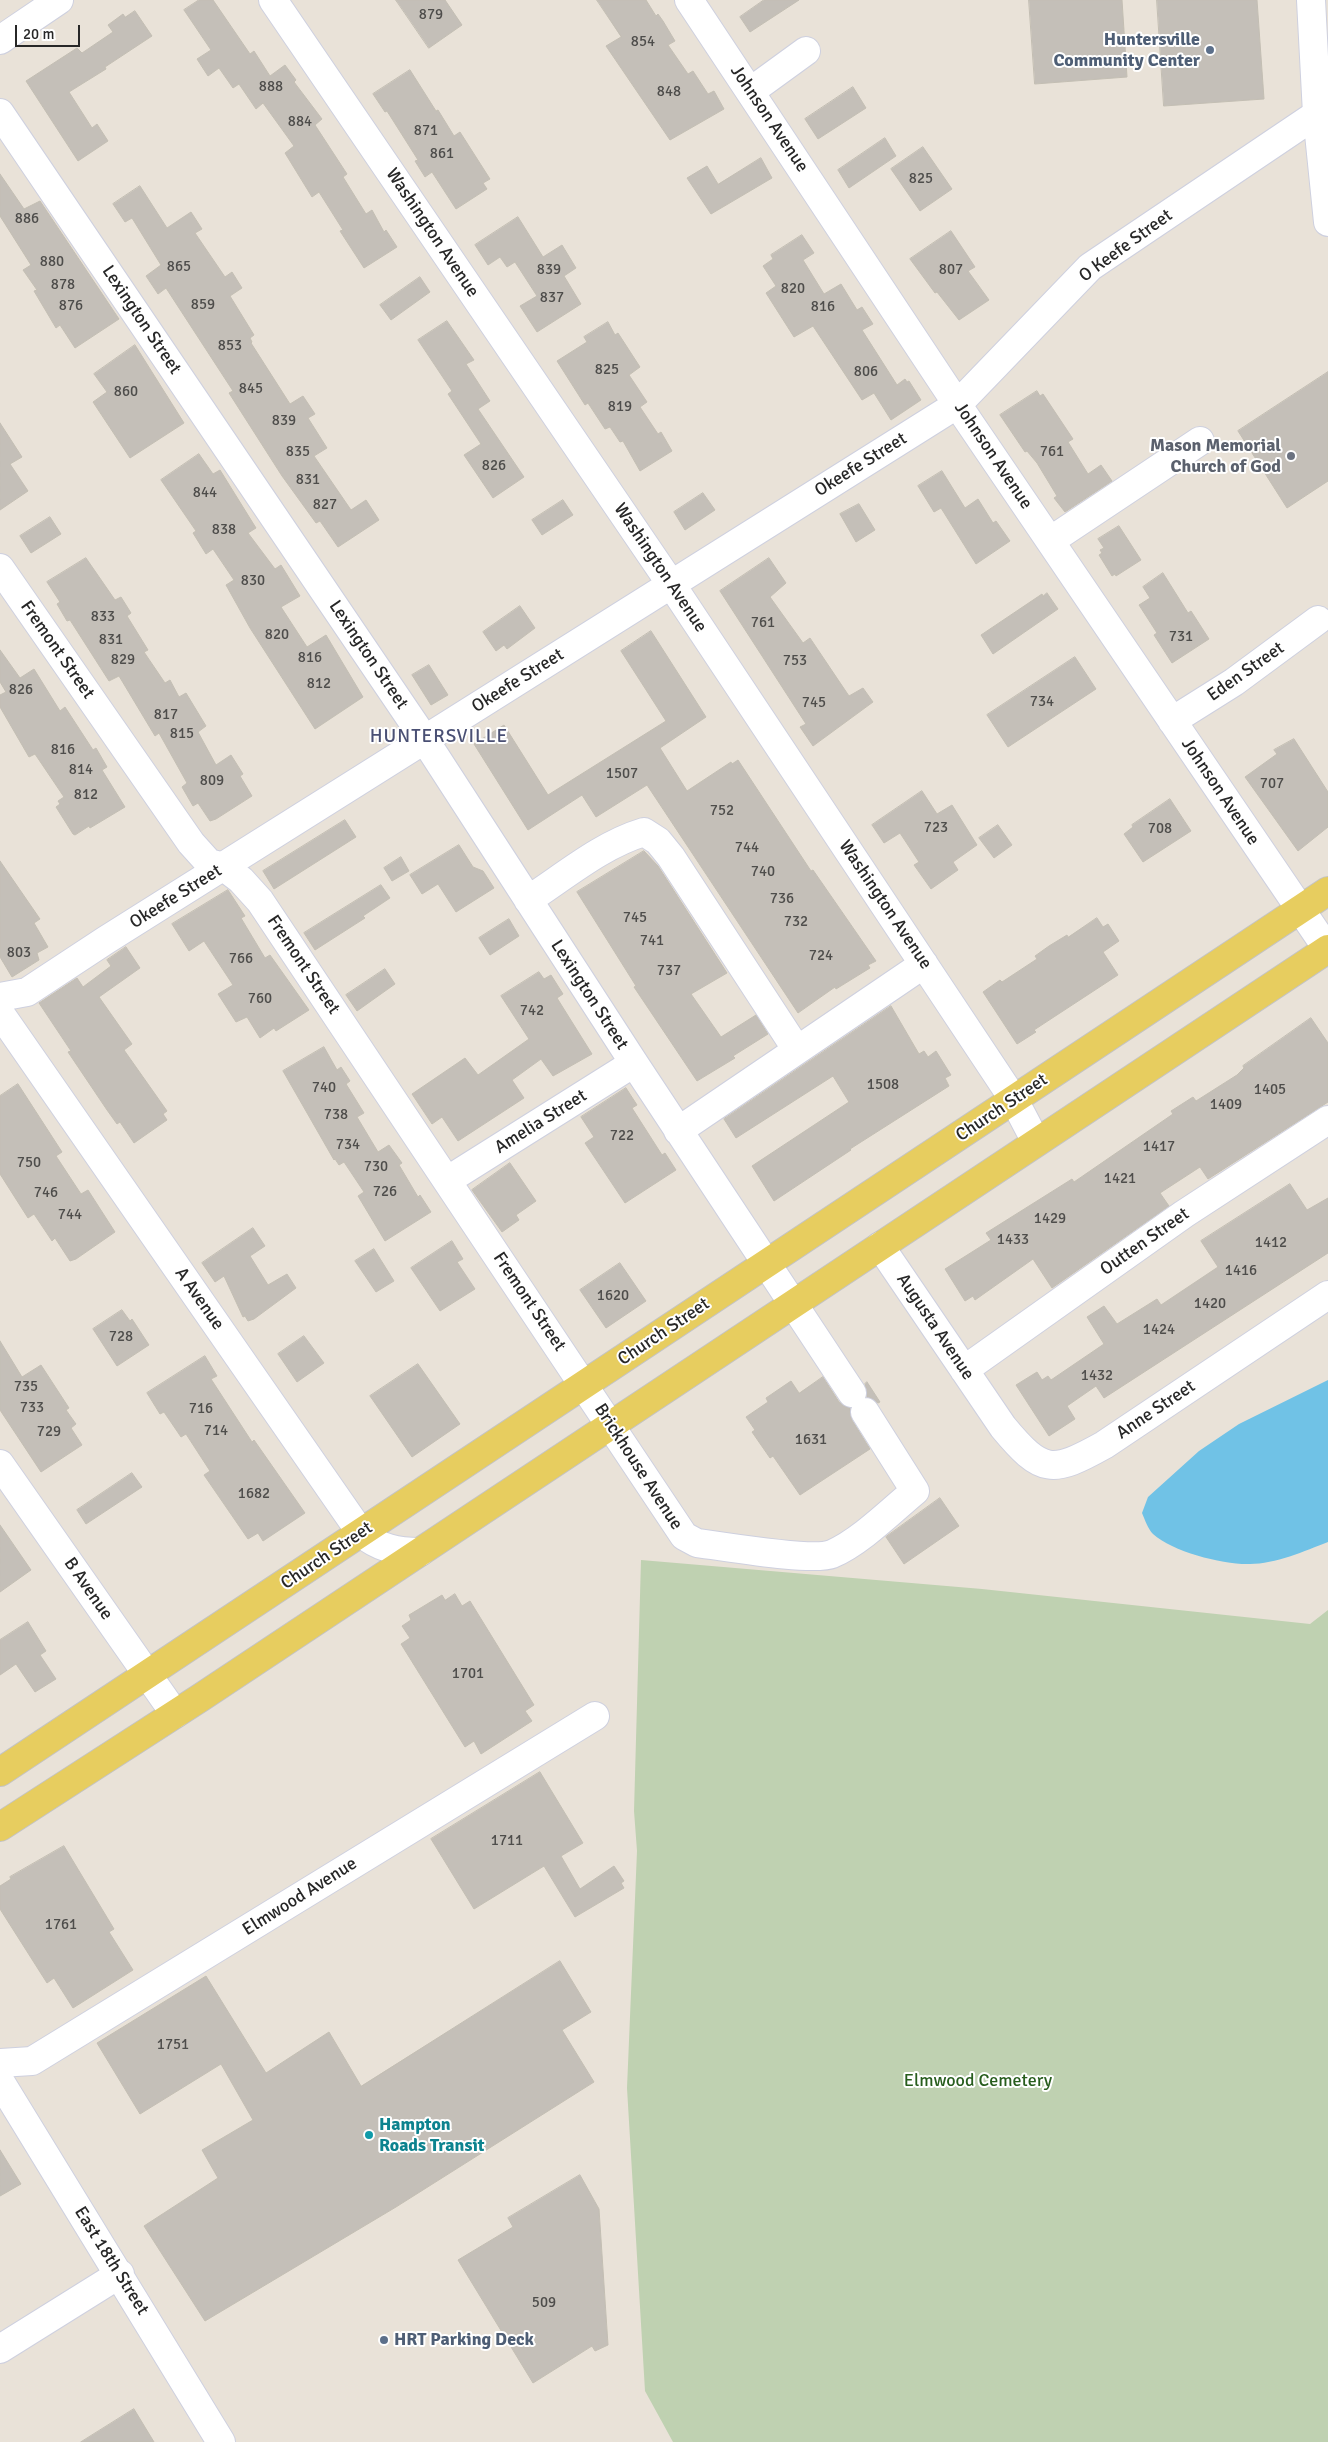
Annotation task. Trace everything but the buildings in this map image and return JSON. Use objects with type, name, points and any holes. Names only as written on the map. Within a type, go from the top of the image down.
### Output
[{"type":"main road","name":"Church Street","points":[[0,1772],[1328,891]]},
{"type":"main road","points":[[0,1827],[175,1714],[1328,949]]},
{"type":"street","points":[[0,40],[59,0]]},
{"type":"street","name":"Washington Avenue","points":[[273,0],[672,584],[1014,1100],[1036,1142]]},
{"type":"street","name":"Johnson Avenue","points":[[688,0],[751,91],[958,404],[1172,722],[1328,949]]},
{"type":"street","points":[[1311,0],[1321,47],[1317,114],[1328,222]]},
{"type":"street","points":[[751,91],[806,50]]},
{"type":"street","name":"Lexington Street","points":[[0,114],[425,740],[678,1131],[858,1402],[914,1491]]},
{"type":"street","name":"O Keefe Street","points":[[958,404],[1090,267],[1317,114]]},
{"type":"street","name":"Okeefe Street","points":[[0,997],[27,992],[958,404]]},
{"type":"street","points":[[1050,541],[1200,441]]},
{"type":"street","name":"Fremont Street","points":[[0,568],[191,844],[209,863],[224,867],[241,880],[260,901],[584,1385]]},
{"type":"street","name":"Eden Street","points":[[1172,722],[1234,682],[1318,620]]},
{"type":"street","points":[[528,900],[603,850],[626,837],[644,832],[658,841],[672,857],[797,1050]]},
{"type":"street","points":[[1328,949],[1328,958]]},
{"type":"street","points":[[678,1131],[924,964]]},
{"type":"street","name":"A Avenue","points":[[0,1013],[361,1533],[386,1548],[405,1552],[420,1552]]},
{"type":"street","name":"Amelia Street","points":[[448,1180],[634,1063]]},
{"type":"street","name":"Outten Street","points":[[964,1370],[1184,1214],[1328,1120]]},
{"type":"street","name":"Augusta Avenue","points":[[880,1246],[989,1407]]},
{"type":"street","name":"Anne Street","points":[[989,1407],[1018,1446],[1040,1463],[1053,1466],[1067,1463],[1104,1445],[1328,1295]]},
{"type":"street","name":"Brickhouse Avenue","points":[[584,1385],[677,1528],[684,1536],[697,1543],[801,1555],[831,1554],[868,1531],[914,1491]]},
{"type":"street","name":"B Avenue","points":[[0,1464],[175,1714]]},
{"type":"street","name":"Elmwood Avenue","points":[[0,2063],[32,2062],[595,1716]]},
{"type":"street","name":"East 18th Street","points":[[0,2081],[120,2274],[221,2442]]},
{"type":"street","points":[[0,2349],[120,2274]]},
{"type":"green space","name":"Elmwood Cemetery","points":[[641,1560],[982,1589],[1310,1624],[1328,1610],[1328,2442],[673,2442],[645,2391],[627,2088],[637,1851],[634,1811]]},
{"type":"water","points":[[1328,1380],[1328,1542],[1270,1562],[1239,1564],[1213,1560],[1186,1552],[1151,1532],[1142,1513],[1148,1497],[1199,1451],[1239,1424]]},
{"type":"place","name":"Huntersville Community Center","points":[[1210,50]]},
{"type":"place","name":"Mason Memorial Church of God","points":[[1291,456]]},
{"type":"place","name":"Hampton Roads Transit","points":[[369,2135]]},
{"type":"place","name":"HRT Parking Deck","points":[[384,2340]]},
{"type":"district","name":"HUNTERSVILLE","points":[[439,737]]}]
